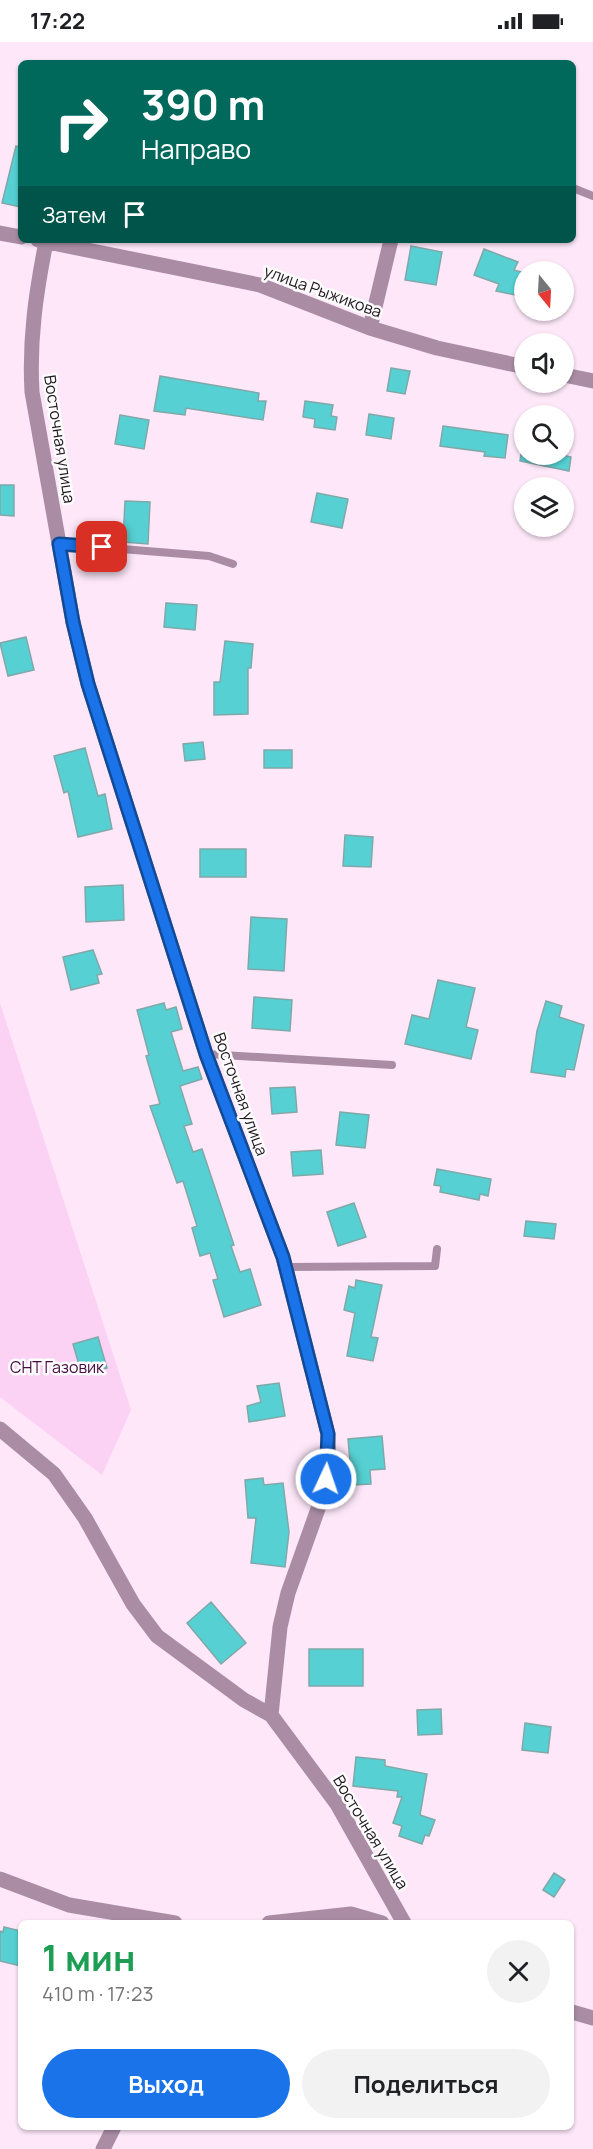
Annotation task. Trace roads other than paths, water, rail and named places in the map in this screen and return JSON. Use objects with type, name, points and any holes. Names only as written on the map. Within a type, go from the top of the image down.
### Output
[{"type":"street","points":[[0,233],[18,236]]},
{"type":"street","name":"Восточная улица","points":[[41,243],[30,360],[32,392],[73,622],[88,684],[206,1054],[286,1267],[328,1434],[329,1465],[324,1492],[288,1593],[280,1627],[271,1715],[337,1804],[402,1920]]},
{"type":"street","name":"улица Рыжикова","points":[[51,243],[260,285],[370,328],[437,348],[514,365]]},
{"type":"street","points":[[370,328],[390,243]]},
{"type":"street","points":[[574,377],[593,381]]},
{"type":"street","points":[[0,1429],[54,1474],[85,1518],[133,1604],[157,1636],[244,1700],[271,1715]]},
{"type":"street","points":[[0,1879],[69,1905],[144,1920]]},
{"type":"street","points":[[296,1920],[351,1914],[372,1920]]},
{"type":"street","points":[[574,2013],[593,2018]]},
{"type":"street","points":[[103,2149],[112,2130]]},
{"type":"lane","points":[[576,189],[593,196]]},
{"type":"lane","points":[[59,544],[209,556],[233,564]]},
{"type":"lane","points":[[206,1054],[392,1065]]},
{"type":"lane","points":[[286,1267],[435,1266],[437,1249]]},
{"type":"park label","name":"СНТ Газовик","points":[[57,1367]]}]
